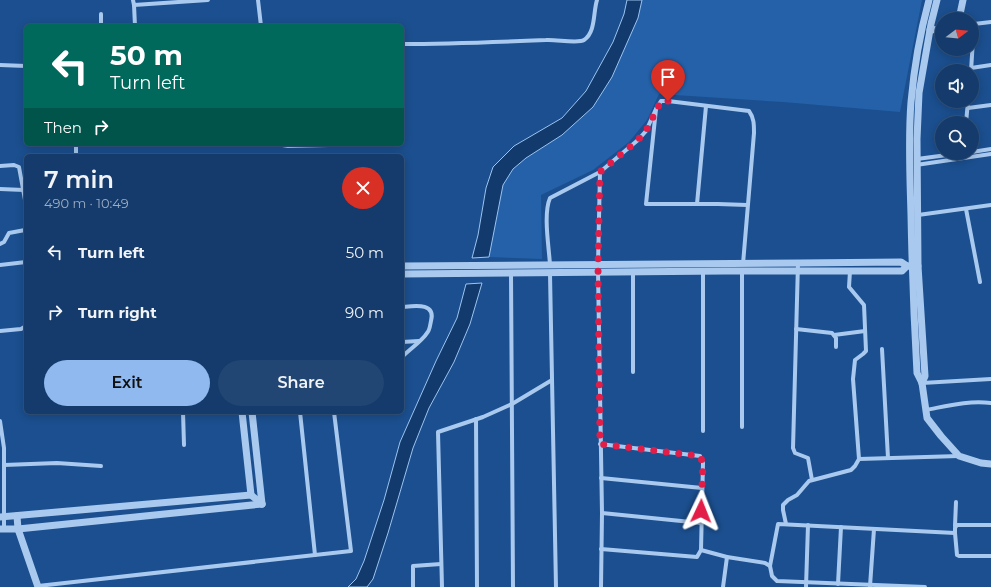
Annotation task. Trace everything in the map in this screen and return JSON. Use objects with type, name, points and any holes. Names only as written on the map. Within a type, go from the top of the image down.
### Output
[{"type":"street","points":[[133,0],[136,24]]},
{"type":"street","points":[[134,5],[208,0]]},
{"type":"street","points":[[258,0],[261,24]]},
{"type":"street","points":[[404,44],[552,39],[580,42],[586,39],[590,31],[597,0]]},
{"type":"street","points":[[929,0],[922,25],[911,103],[910,157],[912,266],[917,373],[922,383],[927,418],[959,456]]},
{"type":"street","points":[[912,266],[918,215],[916,162],[919,93],[937,0]]},
{"type":"street","points":[[961,12],[963,0]]},
{"type":"street","points":[[100,14],[100,24]]},
{"type":"street","points":[[971,64],[974,24],[991,22]]},
{"type":"street","points":[[930,30],[935,29]]},
{"type":"street","points":[[0,65],[24,66]]},
{"type":"street","points":[[979,68],[991,65]]},
{"type":"street","points":[[550,265],[547,219],[548,203],[550,198],[600,172],[638,140],[646,131],[661,101],[748,111],[754,122],[754,133],[743,267],[742,427]]},
{"type":"street","points":[[979,107],[991,105]]},
{"type":"street","points":[[697,204],[706,106]]},
{"type":"street","points":[[967,116],[968,108]]},
{"type":"street","points":[[656,109],[646,204],[747,205]]},
{"type":"street","points":[[979,151],[991,149]]},
{"type":"street","points":[[979,156],[991,154]]},
{"type":"street","points":[[916,162],[935,158]]},
{"type":"street","points":[[916,162],[940,160]]},
{"type":"street","points":[[0,166],[18,166],[24,190],[0,189]]},
{"type":"street","points":[[600,172],[598,273],[602,513],[601,587]]},
{"type":"street","points":[[918,215],[991,205]]},
{"type":"street","points":[[966,209],[980,282]]},
{"type":"street","points":[[0,244],[4,242],[8,233],[24,230]]},
{"type":"street","points":[[0,265],[24,262]]},
{"type":"street","points":[[404,266],[598,265],[798,267],[901,262],[912,266]]},
{"type":"street","points":[[798,267],[850,271],[902,271],[912,266]]},
{"type":"street","points":[[404,274],[703,272],[743,267]]},
{"type":"street","points":[[798,267],[793,448],[795,453],[808,458],[812,480]]},
{"type":"street","points":[[786,524],[782,510],[783,505],[788,500],[796,497],[808,481],[851,470],[856,466],[859,459],[853,379],[855,360],[866,351],[864,305],[850,287],[850,271]]},
{"type":"street","points":[[703,272],[703,431]]},
{"type":"street","points":[[633,273],[633,372]]},
{"type":"street","points":[[511,274],[513,587]]},
{"type":"street","points":[[550,274],[556,587]]},
{"type":"street","points":[[404,307],[417,306],[428,308],[432,311],[428,333],[404,354]]},
{"type":"street","points":[[0,331],[24,327]]},
{"type":"street","points":[[796,329],[832,332],[834,335],[865,331]]},
{"type":"street","points":[[834,335],[836,347]]},
{"type":"street","points":[[404,342],[419,341]]},
{"type":"street","points":[[882,349],[888,458]]},
{"type":"street","points":[[922,383],[991,378]]},
{"type":"street","points":[[442,587],[438,432],[476,419],[512,404],[552,380]]},
{"type":"street","points":[[925,410],[958,403],[991,403]]},
{"type":"street","points":[[184,414],[184,445]]},
{"type":"street","points":[[242,414],[251,495]]},
{"type":"street","points":[[252,414],[262,504]]},
{"type":"street","points":[[300,414],[315,555]]},
{"type":"street","points":[[17,516],[18,529],[38,587],[351,551],[335,414]]},
{"type":"street","points":[[476,419],[477,587]]},
{"type":"street","points":[[0,421],[4,448],[2,529],[18,529],[262,504]]},
{"type":"street","points":[[600,444],[700,456],[703,463],[701,550],[697,557],[601,549]]},
{"type":"street","points":[[859,459],[959,456],[980,464],[991,464]]},
{"type":"street","points":[[4,465],[57,463],[101,466]]},
{"type":"street","points":[[601,478],[702,488]]},
{"type":"street","points":[[2,517],[251,495],[262,504]]},
{"type":"street","points":[[956,502],[955,533],[957,555],[991,556]]},
{"type":"street","points":[[602,513],[701,523]]},
{"type":"street","points":[[925,587],[838,584],[807,585],[776,581],[772,576],[770,566],[778,524],[955,533]]},
{"type":"street","points":[[807,585],[808,525]]},
{"type":"street","points":[[956,526],[991,525]]},
{"type":"street","points":[[838,584],[841,527]]},
{"type":"street","points":[[870,586],[874,529]]},
{"type":"street","points":[[701,550],[727,557],[765,563],[770,566]]},
{"type":"street","points":[[723,587],[727,557]]},
{"type":"street","points":[[414,587],[414,566],[442,564]]},
{"type":"shaded area","points":[[627,0],[642,0],[638,18],[612,77],[593,107],[562,135],[526,158],[513,169],[503,185],[489,257],[472,258],[478,235],[486,188],[493,167],[514,146],[562,118],[586,91],[613,42],[624,14]]},
{"type":"shaded area","points":[[642,0],[922,0],[900,112],[783,102],[659,94],[647,120],[629,142],[593,170],[541,195],[542,259],[489,257],[503,185],[513,169],[526,158],[562,135],[638,18]]},
{"type":"shaded area","points":[[482,283],[470,324],[454,362],[429,408],[413,448],[373,579],[367,587],[348,587],[356,579],[364,561],[384,500],[400,442],[457,318],[466,284]]},
{"type":"route","points":[[668,101],[661,101],[646,131],[638,140],[600,172],[598,265],[600,444],[702,457],[701,511]]}]
